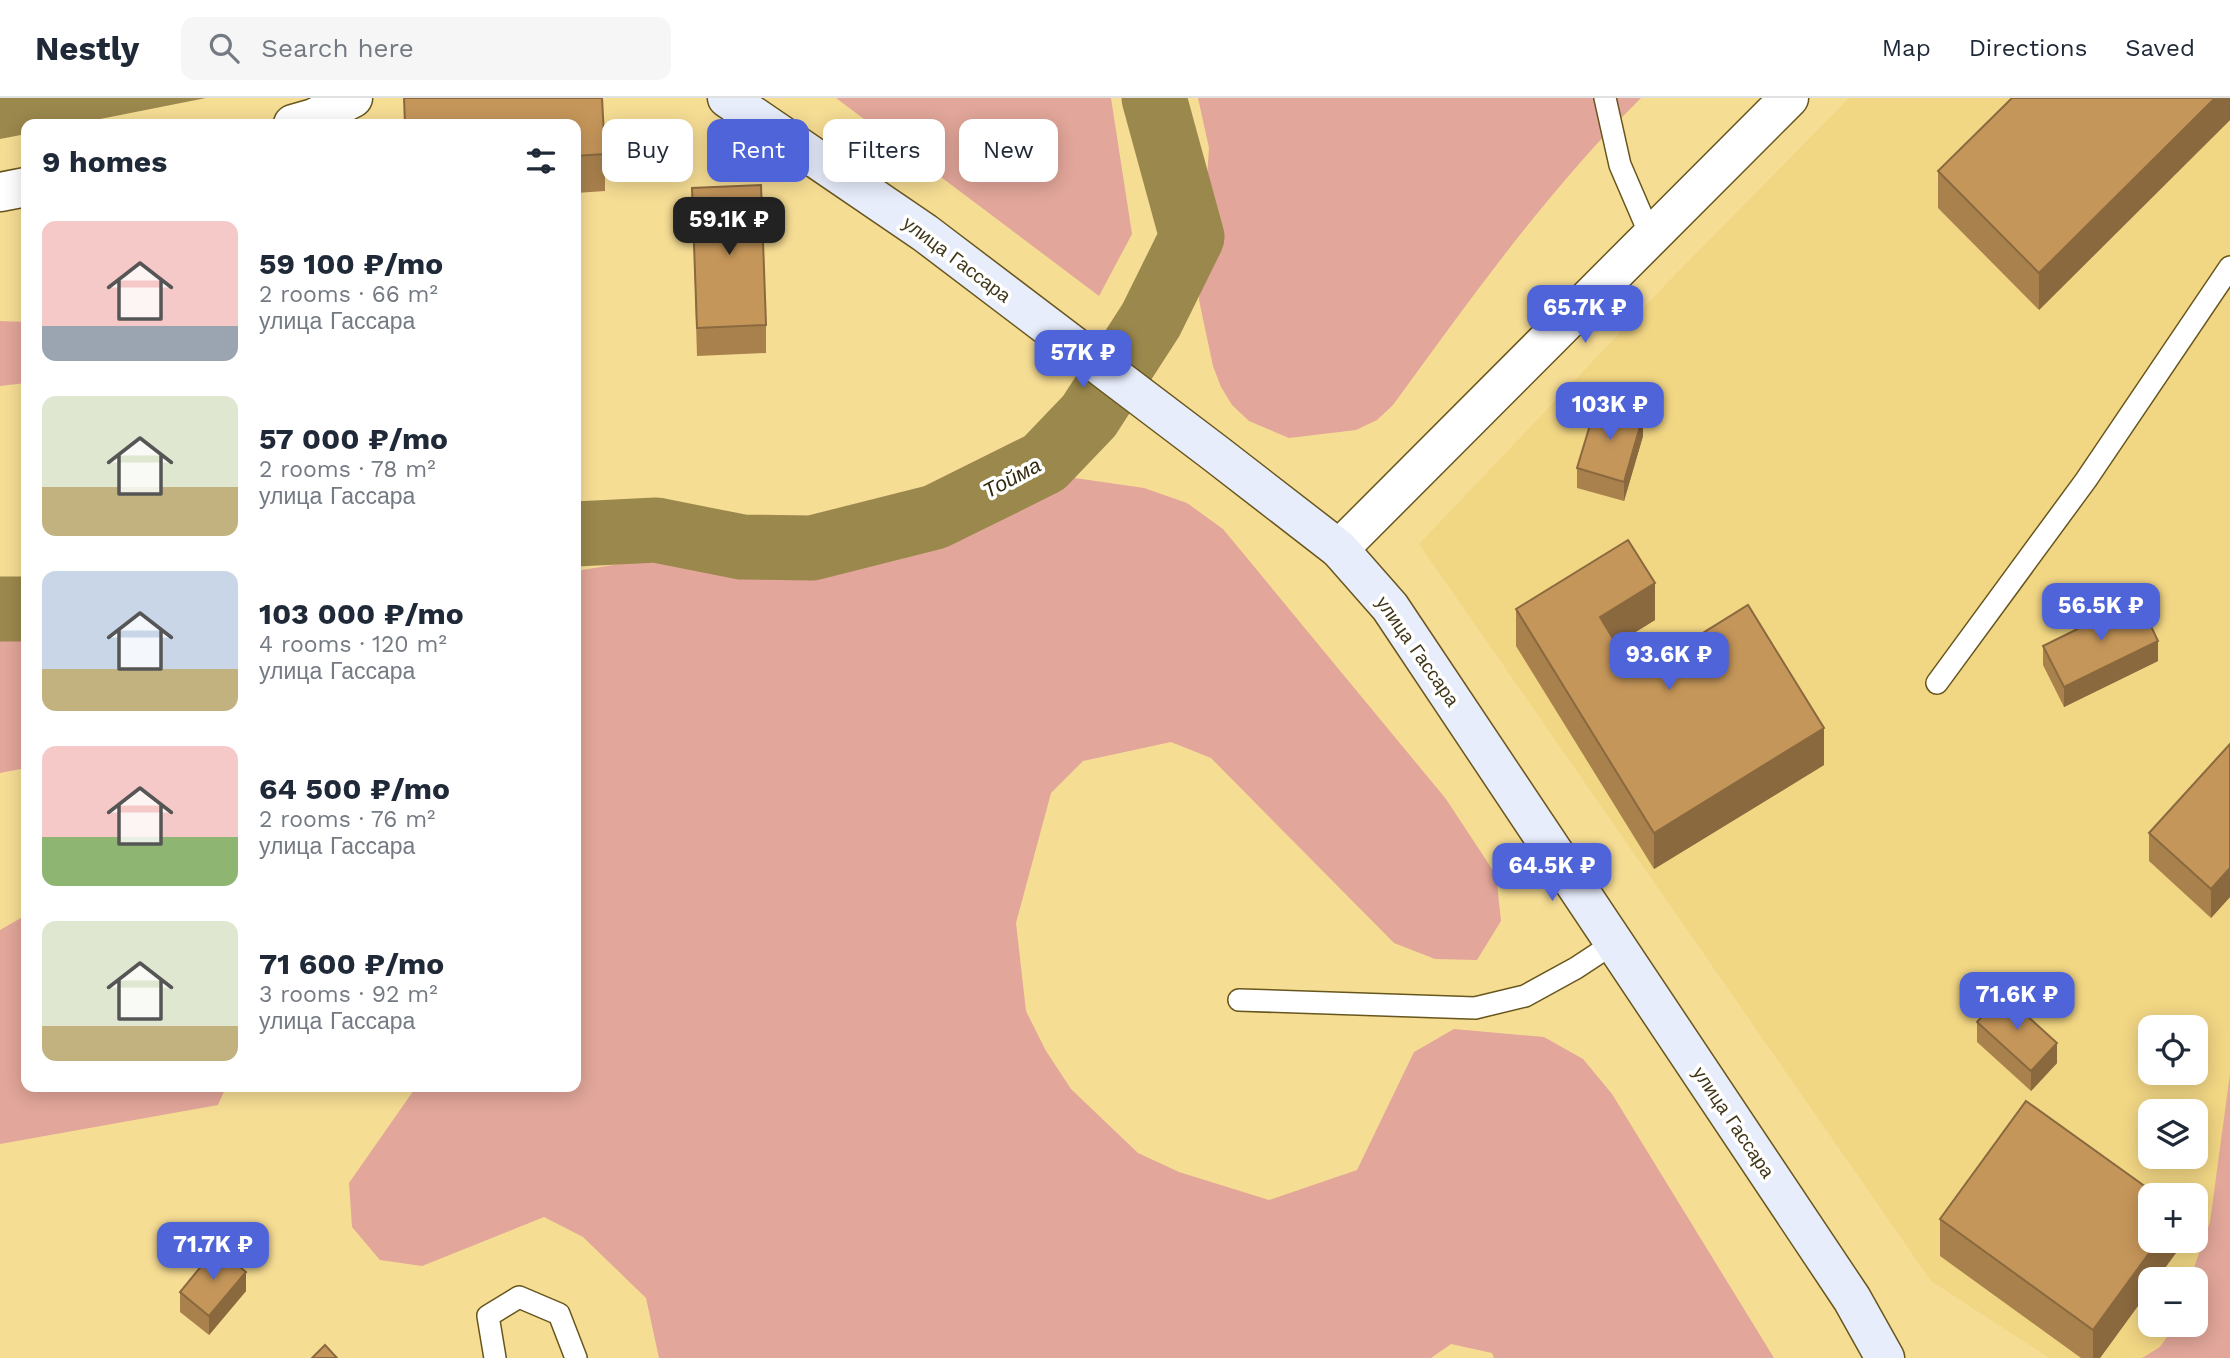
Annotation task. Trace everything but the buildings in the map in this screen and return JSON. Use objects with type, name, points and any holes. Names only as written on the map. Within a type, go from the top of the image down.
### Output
[{"type":"main road","name":"улица Гассара","points":[[727,98],[925,233],[1339,549],[1390,607],[1852,1299],[1885,1358]]},
{"type":"street","points":[[310,119],[353,98]]},
{"type":"street","points":[[1339,549],[1789,98]]},
{"type":"street","points":[[0,192],[21,188]]},
{"type":"lane","points":[[1605,98],[1620,165],[1651,236]]},
{"type":"lane","points":[[1937,683],[2086,480],[2230,267]]},
{"type":"lane","points":[[1239,1000],[1475,1009],[1525,996],[1577,968],[1615,943]]},
{"type":"lane","points":[[495,1358],[488,1316],[519,1297],[559,1314],[576,1358]]},
{"type":"shaded area","points":[[0,98],[206,98],[100,119],[21,119],[21,135],[0,139]]},
{"type":"shaded area","points":[[836,98],[1111,98],[1132,234],[1099,296],[945,180],[945,119],[864,119]]},
{"type":"shaded area","points":[[1198,98],[1641,98],[1542,208],[1481,285],[1393,405],[1377,420],[1356,430],[1289,438],[1249,421],[1232,405],[1213,366],[1199,300],[1209,148]]},
{"type":"shaded area","points":[[1849,98],[2230,98],[2230,1358],[2049,1358],[1931,1281],[1419,544],[1667,283]]},
{"type":"shaded area","points":[[0,321],[21,322],[21,384],[0,386]]},
{"type":"shaded area","points":[[1054,475],[1144,488],[1187,503],[1223,529],[1446,799],[1496,875],[1501,921],[1477,960],[1435,959],[1394,943],[1211,758],[1171,742],[1083,761],[1051,793],[1016,923],[1026,1011],[1046,1051],[1071,1089],[1138,1153],[1179,1172],[1269,1200],[1357,1170],[1414,1052],[1454,1029],[1544,1037],[1583,1059],[1612,1094],[1774,1358],[1494,1358],[1492,1353],[1451,1344],[1431,1358],[659,1358],[646,1298],[583,1237],[544,1217],[422,1266],[380,1260],[352,1227],[349,1183],[413,1092],[581,1092],[581,570],[661,557],[795,572],[889,554]]},
{"type":"shaded area","points":[[21,616],[21,769],[0,773],[0,618]]},
{"type":"shaded area","points":[[21,918],[21,1092],[224,1092],[218,1105],[0,1144],[0,930]]},
{"type":"shaded area","points":[[2230,1074],[2230,1358],[2142,1358],[2160,1347],[2167,1337],[2208,1337],[2208,1267],[2194,1267],[2199,1253],[2208,1253]]},
{"type":"waterway","name":"Тойма","points":[[581,534],[656,530],[742,547],[812,548],[935,517],[1044,463],[1089,416],[1151,320],[1192,237],[1154,98]]},
{"type":"waterway","name":"Тойма","points":[[0,609],[21,609]]}]
